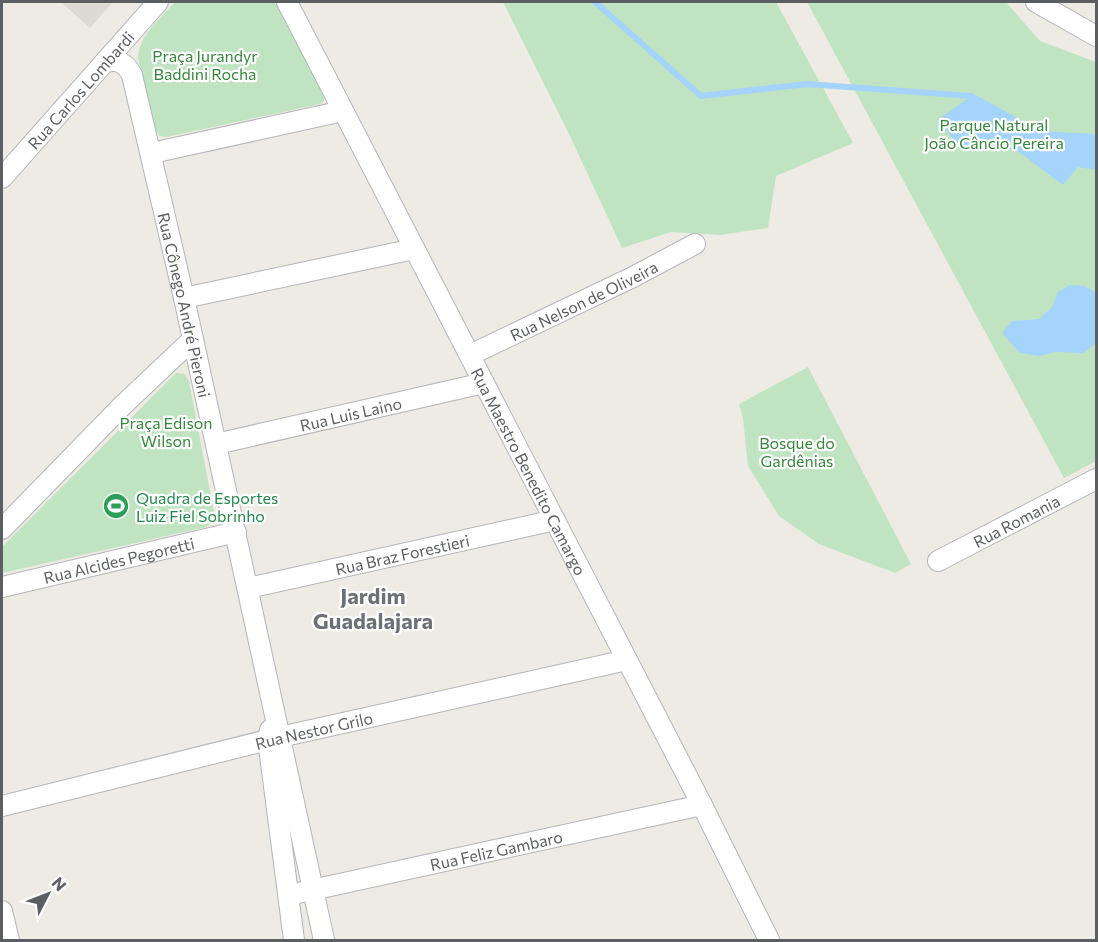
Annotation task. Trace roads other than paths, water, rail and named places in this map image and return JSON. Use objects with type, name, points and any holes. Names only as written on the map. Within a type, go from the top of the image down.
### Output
[{"type":"street","name":"Rua Carlos Lombardi","points":[[2,177],[158,2]]},
{"type":"street","name":"Rua Maestro Benedito Camargo","points":[[287,2],[702,805],[769,940]]},
{"type":"street","points":[[1036,2],[1096,36]]},
{"type":"street","name":"Rua Cônego André Pieroni","points":[[104,63],[112,60],[121,62],[132,75],[152,153],[275,710],[274,739],[294,940]]},
{"type":"street","points":[[152,153],[343,111]]},
{"type":"street","name":"Rua Nelson de Oliveira","points":[[470,355],[633,277],[695,244]]},
{"type":"street","points":[[184,298],[414,249]]},
{"type":"street","points":[[2,529],[123,405],[193,339]]},
{"type":"street","name":"Rua Luis Laino","points":[[216,444],[484,383]]},
{"type":"street","name":"Rua Romania","points":[[938,561],[1096,479]]},
{"type":"street","name":"Rua Braz Forestieri","points":[[248,588],[555,520]]},
{"type":"street","name":"Rua Alcides Pegoretti","points":[[2,587],[236,532]]},
{"type":"street","name":"Rua Nestor Grilo","points":[[2,807],[274,739],[627,660]]},
{"type":"street","name":"Rua Cônego André Pieroni","points":[[274,739],[324,940]]},
{"type":"street","name":"Rua Feliz Gambaro","points":[[290,895],[702,805]]},
{"type":"street","points":[[2,911],[9,940]]},
{"type":"water","points":[[971,96],[1035,131],[1096,134],[1096,170],[1078,167],[1063,185],[1015,149],[963,150],[937,120]]},
{"type":"water","points":[[1070,285],[1084,286],[1096,292],[1096,343],[1084,353],[1056,352],[1038,356],[1020,353],[1002,333],[1012,321],[1039,319],[1052,307],[1058,292]]},
{"type":"waterway","points":[[595,2],[701,96],[807,84],[971,96],[1035,131],[1043,133]]},
{"type":"place","name":"Quadra de Esportes Luiz Fiel Sobrinho","points":[[116,506]]},
{"type":"district","name":"Jardim Guadalajara","points":[[373,608]]},
{"type":"park label","name":"Praça Jurandyr Baddini Rocha","points":[[205,64]]},
{"type":"park label","name":"Parque Natural João Câncio Pereira","points":[[994,133]]},
{"type":"park label","name":"Praça Edison Wilson","points":[[166,431]]},
{"type":"park label","name":"Bosque do Gardênias","points":[[797,451]]}]
